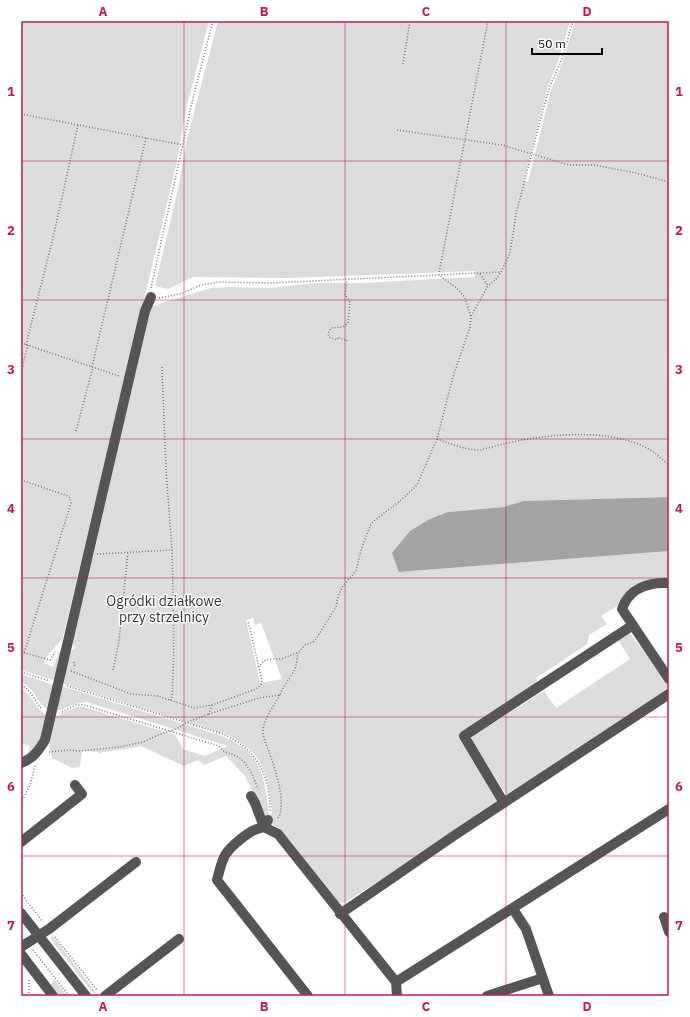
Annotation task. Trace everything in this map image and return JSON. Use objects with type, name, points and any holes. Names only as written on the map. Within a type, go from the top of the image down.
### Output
[{"type":"street","points":[[21,763],[25,762],[39,751],[45,740],[57,683],[145,311],[151,297]]},
{"type":"street","points":[[669,583],[658,582],[637,589],[625,600],[622,609],[669,679]]},
{"type":"street","points":[[504,803],[464,736],[633,625]]},
{"type":"street","points":[[340,914],[669,694]]},
{"type":"street","points":[[21,842],[82,794],[75,785]]},
{"type":"street","points":[[255,794],[255,803],[270,820],[278,834],[340,914],[396,982],[398,996]]},
{"type":"street","points":[[396,982],[669,810]]},
{"type":"street","points":[[270,820],[254,829],[228,849],[222,861],[217,880],[308,996]]},
{"type":"street","points":[[24,945],[49,929],[136,862]]},
{"type":"street","points":[[513,909],[526,929],[549,996]]},
{"type":"street","points":[[21,913],[86,996]]},
{"type":"street","points":[[664,916],[669,932]]},
{"type":"street","points":[[101,994],[179,939]]},
{"type":"street","points":[[21,954],[53,996]]},
{"type":"street","points":[[487,996],[543,978]]},
{"type":"street","points":[[42,996],[44,984]]},
{"type":"path","points":[[213,21],[194,94],[151,284],[151,297],[160,298],[180,294],[201,285],[219,282],[270,283],[501,272]]},
{"type":"path","points":[[403,64],[410,21]]},
{"type":"path","points":[[439,275],[464,139],[488,21]]},
{"type":"path","points":[[258,667],[264,661],[270,659],[282,659],[298,652],[305,645],[316,639],[334,610],[342,587],[356,571],[362,547],[372,524],[417,485],[437,439],[453,377],[470,327],[471,317],[488,286],[501,272],[510,254],[516,214],[550,86],[562,59],[573,21]]},
{"type":"path","points":[[21,114],[183,145]]},
{"type":"path","points":[[21,372],[78,125]]},
{"type":"path","points":[[397,130],[502,145],[569,165],[594,165],[636,173],[669,182]]},
{"type":"path","points":[[76,431],[146,138]]},
{"type":"path","points":[[480,274],[488,286]]},
{"type":"path","points":[[439,275],[459,290],[465,298],[471,317]]},
{"type":"path","points":[[347,280],[345,295],[350,302],[348,323],[343,327],[331,328],[328,334],[329,337],[334,340],[337,340],[338,337],[347,340]]},
{"type":"path","points":[[21,343],[125,378]]},
{"type":"path","points":[[162,366],[174,614],[172,698],[170,700]]},
{"type":"path","points":[[437,439],[454,446],[481,450],[516,440],[592,434],[629,441],[644,447],[655,453],[669,465]]},
{"type":"path","points":[[21,480],[68,496],[71,503],[22,652],[50,660],[60,647],[66,647]]},
{"type":"path","points":[[93,554],[172,550]]},
{"type":"path","points":[[113,670],[119,641],[128,552]]},
{"type":"path","points":[[78,674],[132,694],[158,696],[194,708],[212,705],[256,689],[261,685],[262,680],[248,621]]},
{"type":"path","points":[[21,672],[227,736],[237,741],[250,751],[266,778],[270,820],[279,818],[282,809],[277,776],[263,735],[264,725],[282,689],[296,667],[298,652]]},
{"type":"path","points":[[21,685],[31,693],[42,709],[50,714],[58,714],[76,705],[84,705],[219,746],[221,750],[237,757],[245,764],[252,774],[255,794]]},
{"type":"path","points":[[21,803],[30,785],[39,751],[79,751],[120,747],[143,742],[209,714],[259,698],[280,695]]},
{"type":"path","points":[[209,714],[212,705]]},
{"type":"path","points":[[21,893],[101,994]]},
{"type":"path","points":[[24,945],[70,996]]},
{"type":"green space","points":[[21,21],[209,21],[186,109],[176,166],[62,641],[60,641],[47,656],[44,663],[53,667],[61,650],[55,679],[53,680],[21,670]]},
{"type":"green space","name":"Ogródki działkowe przy strzelnicy","points":[[218,21],[570,21],[559,59],[548,86],[524,181],[528,182],[551,90],[562,64],[575,21],[669,21],[669,497],[523,501],[504,507],[448,512],[400,572],[667,551],[669,580],[651,581],[632,586],[619,605],[601,616],[607,624],[589,635],[586,645],[536,678],[538,682],[461,733],[499,801],[440,843],[344,903],[336,902],[286,836],[267,819],[245,776],[226,756],[204,765],[198,760],[184,766],[141,746],[103,752],[99,754],[98,752],[82,751],[80,767],[72,768],[52,758],[49,745],[54,717],[77,707],[84,707],[175,735],[183,749],[205,756],[228,746],[87,702],[75,704],[55,712],[61,686],[231,740],[251,755],[257,764],[265,785],[269,814],[272,814],[266,776],[262,766],[256,756],[238,741],[225,734],[61,683],[68,653],[75,648],[71,643],[88,563],[93,558],[149,307],[211,288],[269,288],[316,283],[362,283],[475,277],[475,271],[289,278],[193,277],[168,289],[155,286],[178,189],[187,139]],"holes":[[[253,618],[255,625],[261,623],[282,679],[260,683],[246,620]]]},
{"type":"green space","points":[[630,633],[668,684],[668,688],[664,694],[510,794],[506,794],[471,740],[473,736],[544,691],[556,708],[630,659],[618,640]]},
{"type":"green space","points":[[21,674],[53,685],[48,710],[33,692],[21,682]]},
{"type":"green space","points":[[21,688],[46,715],[42,736],[37,745],[28,753],[30,746],[21,743]]},
{"type":"green space","points":[[52,935],[97,994],[92,992],[53,942],[51,938]]},
{"type":"green space","points":[[54,979],[67,996],[59,996],[51,985]]},
{"type":"shaded area","points":[[669,497],[669,551],[399,572],[392,553],[410,531],[430,519],[448,512],[504,507],[523,501]]}]
